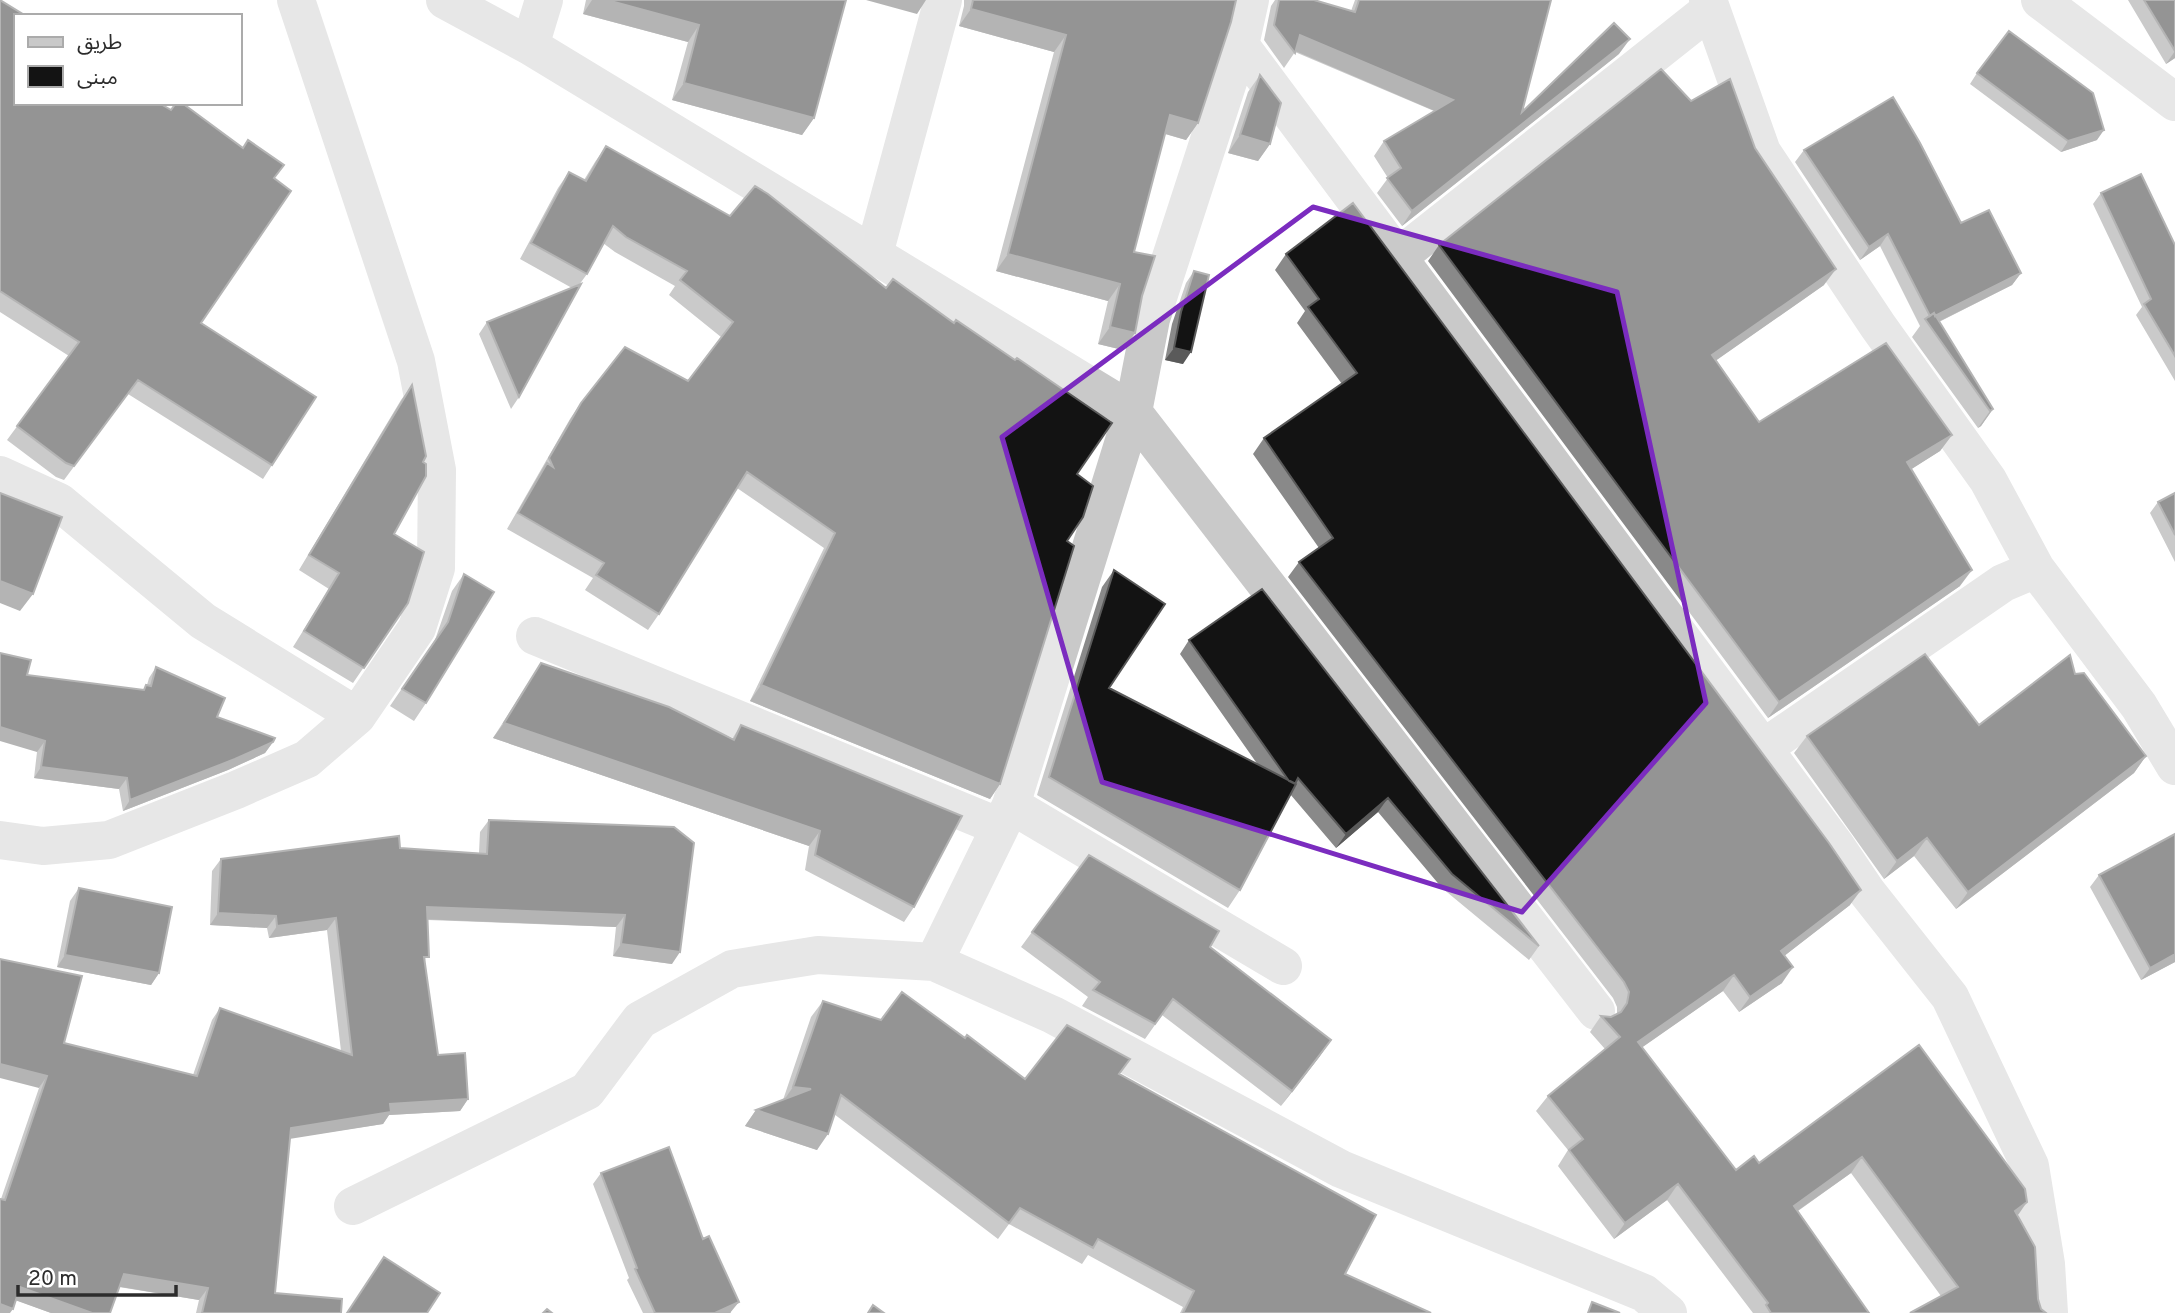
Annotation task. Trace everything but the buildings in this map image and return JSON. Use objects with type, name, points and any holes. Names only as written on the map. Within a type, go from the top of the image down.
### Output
[{"type":"street","points":[[0,840],[43,846],[109,840],[307,759],[357,716],[417,628],[436,568],[437,470],[416,361],[296,0]]},
{"type":"street","points":[[445,0],[530,46],[1133,412],[1596,1010]]},
{"type":"street","points":[[530,46],[544,0]]},
{"type":"street","points":[[874,254],[943,0]]},
{"type":"street","points":[[934,961],[1005,816],[1133,412],[1152,319],[1240,45],[1250,0]]},
{"type":"street","points":[[2040,0],[2175,102]]},
{"type":"street","points":[[1397,258],[1710,4],[1762,152],[1878,326],[1988,480],[2036,569],[2139,706],[2175,766]]},
{"type":"street","points":[[1240,45],[1867,892],[1950,997],[2030,1166],[2046,1264],[2049,1313]]},
{"type":"street","points":[[0,475],[60,502],[203,621],[357,716]]},
{"type":"street","points":[[1762,749],[2003,583],[2036,569]]},
{"type":"street","points":[[535,636],[1005,816],[1283,966]]},
{"type":"street","points":[[353,1206],[587,1091],[639,1020],[732,969],[818,955],[934,961],[1053,1015],[1341,1168],[1644,1293],[1668,1313]]},
{"type":"highlighted area","points":[[1313,207],[1617,292],[1706,703],[1522,912],[1102,782],[1002,437]]}]
